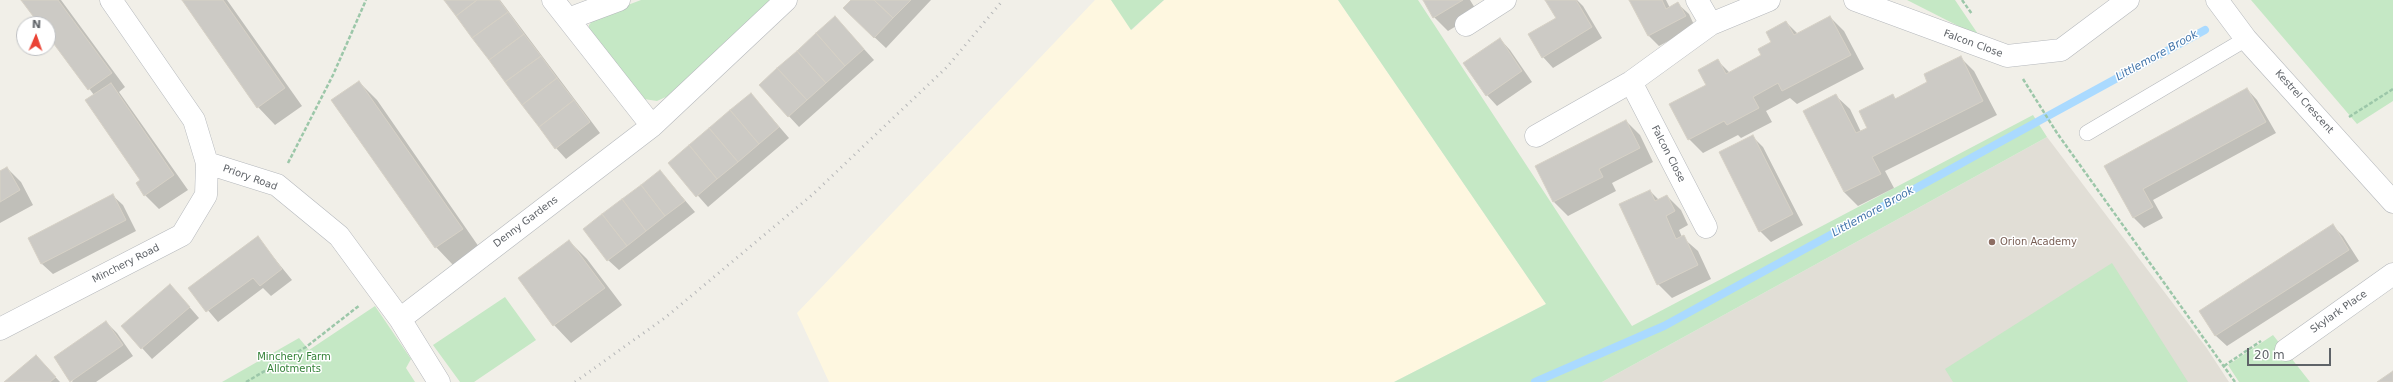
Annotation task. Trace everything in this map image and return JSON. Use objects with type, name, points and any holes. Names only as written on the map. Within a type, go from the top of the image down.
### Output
[{"type":"street","points":[[111,0],[194,120],[207,163]]},
{"type":"street","points":[[553,0],[652,126]]},
{"type":"street","points":[[568,19],[619,0]]},
{"type":"street","name":"Denny Gardens","points":[[400,319],[652,126],[786,0]]},
{"type":"street","points":[[1466,25],[1505,0]]},
{"type":"street","points":[[1697,0],[1711,24]]},
{"type":"street","points":[[1536,136],[1631,82],[1711,24],[1768,0]]},
{"type":"street","name":"Falcon Close","points":[[1855,0],[2007,56],[2061,50],[2128,0]]},
{"type":"street","name":"Kestrel Crescent","points":[[2217,0],[2246,39],[2393,202]]},
{"type":"street","name":"Falcon Close","points":[[1631,82],[1706,227]]},
{"type":"street","name":"Priory Road","points":[[207,163],[277,185],[339,236],[400,319],[439,382]]},
{"type":"street","name":"Minchery Road","points":[[0,329],[182,235],[206,195],[207,163]]},
{"type":"street","name":"Skylark Place","points":[[2286,350],[2393,274]]},
{"type":"lane","points":[[2087,133],[2246,39]]},
{"type":"path","points":[[277,185],[333,75],[366,0]]},
{"type":"path","points":[[2328,130],[2393,89]]},
{"type":"path","points":[[2032,93],[2050,122],[2235,382]]},
{"type":"path","points":[[246,382],[306,347],[379,290]]},
{"type":"path","points":[[2224,366],[2273,334],[2286,350]]},
{"type":"shaded area","points":[[1095,0],[1111,0],[1132,30],[1164,0],[1338,0],[1546,304],[1394,382],[829,382],[797,313]]},
{"type":"shaded area","name":"Orion Academy","points":[[2047,137],[2206,347],[2229,382],[1602,382]]},
{"type":"green space","points":[[641,0],[773,0],[668,96],[657,101],[644,99],[589,31],[589,25],[596,17]]},
{"type":"green space","points":[[1111,0],[1164,0],[1131,30]]},
{"type":"green space","points":[[1338,0],[1418,0],[1632,326],[2033,115],[2047,137],[1602,382],[1394,382],[1546,304]]},
{"type":"green space","points":[[1907,0],[1955,0],[1980,37]]},
{"type":"green space","points":[[2251,0],[2393,0],[2393,101],[2357,124]]},
{"type":"green space","points":[[2112,263],[2188,382],[1953,382],[1945,369]]},
{"type":"green space","points":[[505,297],[536,340],[474,382],[460,382],[433,345]]},
{"type":"green space","name":"Minchery Farm Allotments","points":[[375,306],[411,359],[406,368],[415,382],[222,382],[299,338],[309,350]]},
{"type":"green space","points":[[2273,335],[2310,382],[2239,382],[2228,365]]},
{"type":"building","points":[[21,0],[58,0],[112,73],[88,90],[56,47],[56,16],[33,16]]},
{"type":"building","points":[[182,0],[223,0],[285,88],[257,108]]},
{"type":"building","points":[[444,0],[477,0],[456,16]]},
{"type":"building","points":[[477,0],[499,0],[508,12],[472,38],[456,16]]},
{"type":"building","points":[[851,0],[874,0],[893,18],[874,38],[843,8]]},
{"type":"building","points":[[874,0],[911,0],[893,18]]},
{"type":"building","points":[[1423,0],[1463,0],[1433,18]]},
{"type":"building","points":[[1545,0],[1576,0],[1592,27],[1542,58],[1528,34],[1556,18]]},
{"type":"building","points":[[1629,0],[1662,0],[1666,9],[1678,2],[1686,16],[1648,36]]},
{"type":"building","points":[[508,12],[524,34],[489,60],[472,38]]},
{"type":"building","points":[[835,16],[864,49],[845,66],[816,33]]},
{"type":"building","points":[[1830,16],[1851,55],[1782,91],[1778,83],[1753,97],[1759,108],[1727,125],[1724,121],[1688,140],[1669,104],[1706,85],[1698,70],[1718,59],[1726,74],[1761,55],[1758,49],[1771,42],[1766,32],[1786,21],[1794,35]]},
{"type":"building","points":[[816,33],[845,66],[826,83],[797,51]]},
{"type":"building","points":[[524,34],[541,56],[505,82],[489,60]]},
{"type":"building","points":[[1500,38],[1522,71],[1486,96],[1463,63]]},
{"type":"building","points":[[797,51],[826,83],[807,100],[777,68]]},
{"type":"building","points":[[541,56],[557,78],[522,105],[505,82]]},
{"type":"building","points":[[1961,56],[1983,101],[1872,157],[1881,174],[1844,192],[1803,111],[1836,94],[1856,133],[1867,128],[1859,111],[1893,94],[1895,99],[1927,82],[1924,74]]},
{"type":"building","points":[[777,68],[807,100],[788,117],[759,85]]},
{"type":"building","points":[[557,78],[574,100],[539,127],[522,105]]},
{"type":"building","points":[[359,81],[463,229],[435,248],[331,100]]},
{"type":"building","points":[[111,83],[174,175],[144,196],[136,183],[140,180],[85,100]]},
{"type":"building","points":[[2247,88],[2266,122],[2143,189],[2153,207],[2133,218],[2104,166]]},
{"type":"building","points":[[751,93],[779,127],[759,144],[730,110]]},
{"type":"building","points":[[574,100],[590,122],[555,149],[539,127]]},
{"type":"building","points":[[730,110],[759,144],[738,162],[709,128]]},
{"type":"building","points":[[1626,120],[1640,148],[1599,169],[1603,177],[1553,202],[1535,166]]},
{"type":"building","points":[[709,128],[738,162],[717,179],[689,145]]},
{"type":"building","points":[[1753,135],[1793,214],[1759,232],[1719,152]]},
{"type":"building","points":[[689,145],[717,179],[696,197],[668,163]]},
{"type":"building","points":[[7,167],[20,190],[0,202],[0,171]]},
{"type":"building","points":[[660,170],[685,201],[665,216],[641,185]]},
{"type":"building","points":[[641,185],[665,216],[646,231],[622,199]]},
{"type":"building","points":[[1650,190],[1655,201],[1667,195],[1675,211],[1666,216],[1676,239],[1684,235],[1698,265],[1657,285],[1619,204]]},
{"type":"building","points":[[113,194],[126,220],[41,264],[28,238]]},
{"type":"building","points":[[622,199],[646,231],[627,246],[602,214]]},
{"type":"building","points":[[602,214],[627,246],[607,261],[583,229]]},
{"type":"building","points":[[2333,224],[2349,250],[2215,336],[2199,311]]},
{"type":"building","points":[[258,236],[282,269],[260,286],[253,278],[206,312],[188,288]]},
{"type":"building","points":[[569,240],[605,288],[553,326],[518,278]]},
{"type":"building","points":[[170,284],[190,307],[141,349],[121,326]]},
{"type":"building","points":[[106,321],[123,345],[70,382],[54,357]]},
{"type":"building","points":[[36,355],[56,377],[50,382],[4,382]]},
{"type":"building","points":[[2393,371],[2393,382],[2377,382]]},
{"type":"waterway","name":"Littlemore Brook","points":[[1535,382],[1664,326],[2205,30]]},
{"type":"railway","points":[[575,382],[666,317],[812,195],[947,67],[1003,0]]},
{"type":"place","name":"Orion Academy","points":[[1992,242]]}]
